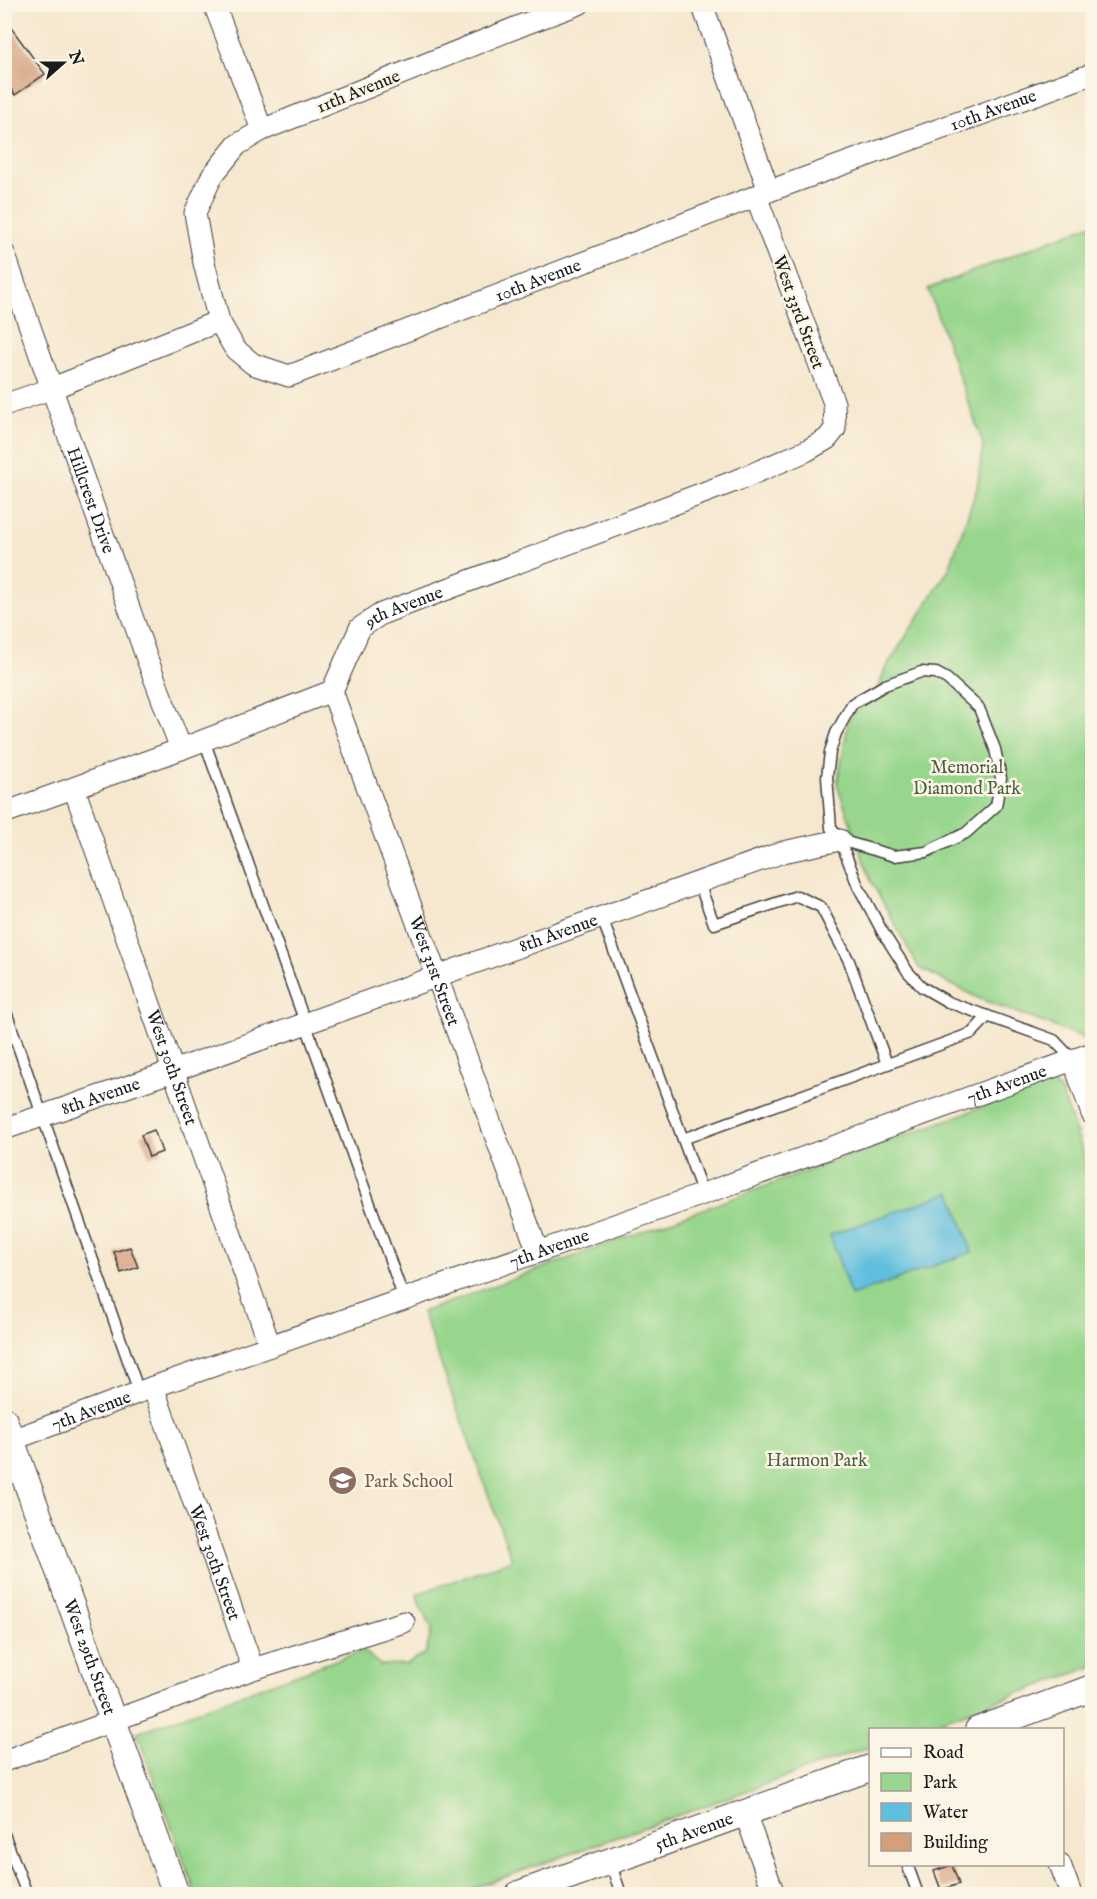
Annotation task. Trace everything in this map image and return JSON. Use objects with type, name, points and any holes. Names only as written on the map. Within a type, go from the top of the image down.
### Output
[{"type":"street","points":[[214,4],[262,130]]},
{"type":"street","name":"11th Avenue","points":[[219,321],[204,262],[195,213],[212,176],[237,145],[262,130],[579,4]]},
{"type":"street","name":"West 33rd Street","points":[[702,4],[834,403],[835,429]]},
{"type":"street","name":"10th Avenue","points":[[219,321],[235,349],[253,364],[289,376],[763,194],[1092,74]]},
{"type":"street","name":"Hillcrest Drive","points":[[4,253],[146,656],[182,749]]},
{"type":"street","points":[[4,405],[53,388],[219,321]]},
{"type":"street","name":"9th Avenue","points":[[332,691],[360,628],[381,614],[743,478],[806,451],[827,439],[835,429]]},
{"type":"street","points":[[4,813],[182,749],[332,691]]},
{"type":"street","name":"West 31st Street","points":[[332,691],[538,1252]]},
{"type":"street","name":"West 30th Street","points":[[74,788],[270,1346]]},
{"type":"street","name":"8th Avenue","points":[[4,1129],[306,1024],[783,852],[840,840]]},
{"type":"street","points":[[1083,1056],[1092,1114]]},
{"type":"street","name":"7th Avenue","points":[[7,1435],[146,1389],[703,1194],[1083,1056]]},
{"type":"street","name":"West 30th Street","points":[[146,1389],[254,1669]]},
{"type":"street","name":"West 29th Street","points":[[7,1435],[176,1894]]},
{"type":"street","points":[[4,1761],[254,1669],[404,1622]]},
{"type":"street","points":[[988,1728],[1008,1724],[1092,1688]]},
{"type":"street","name":"5th Avenue","points":[[519,1894],[869,1768]]},
{"type":"street","points":[[745,1813],[774,1894]]},
{"type":"street","points":[[1061,1866],[1071,1894]]},
{"type":"lane","points":[[840,840],[894,856],[926,852],[966,833],[996,806],[1001,778],[995,749],[979,708],[947,679],[936,673],[921,672],[885,685],[852,704],[836,733],[830,752],[828,769],[831,828],[840,840],[858,886],[908,972],[922,987],[948,1002],[1054,1040],[1083,1056]]},
{"type":"lane","points":[[204,740],[404,1299]]},
{"type":"lane","points":[[699,883],[714,924],[797,896],[821,907],[849,960],[887,1064]]},
{"type":"lane","points":[[602,918],[703,1194]]},
{"type":"lane","points":[[4,1006],[146,1389]]},
{"type":"lane","points":[[683,1139],[972,1033],[988,1016]]},
{"type":"lane","points":[[4,1834],[27,1894]]},
{"type":"lane","points":[[609,1862],[621,1894]]},
{"type":"lane","points":[[908,1866],[918,1894]]},
{"type":"green space","name":"Memorial Diamond Park","points":[[1092,224],[1092,1037],[1087,1039],[980,999],[919,968],[871,881],[837,785],[849,718],[879,687],[885,669],[949,569],[977,488],[983,444],[928,289]]},
{"type":"green space","name":"Harmon Park","points":[[1050,1082],[1061,1091],[1092,1177],[1092,1667],[921,1728],[869,1728],[869,1747],[457,1894],[196,1894],[137,1733],[363,1650],[380,1665],[407,1664],[426,1653],[432,1628],[419,1604],[417,1594],[512,1560],[422,1312]]},
{"type":"water","points":[[951,1192],[972,1252],[851,1296],[830,1235]]},
{"type":"building","points":[[4,18],[45,74],[15,95],[4,80]]},
{"type":"building","points":[[154,1130],[162,1152],[149,1157],[141,1135]]},
{"type":"building","points":[[130,1247],[138,1267],[121,1273],[114,1252]]},
{"type":"building","points":[[952,1866],[959,1884],[941,1890],[934,1871]]},
{"type":"place","name":"Park School","points":[[343,1481]]}]
